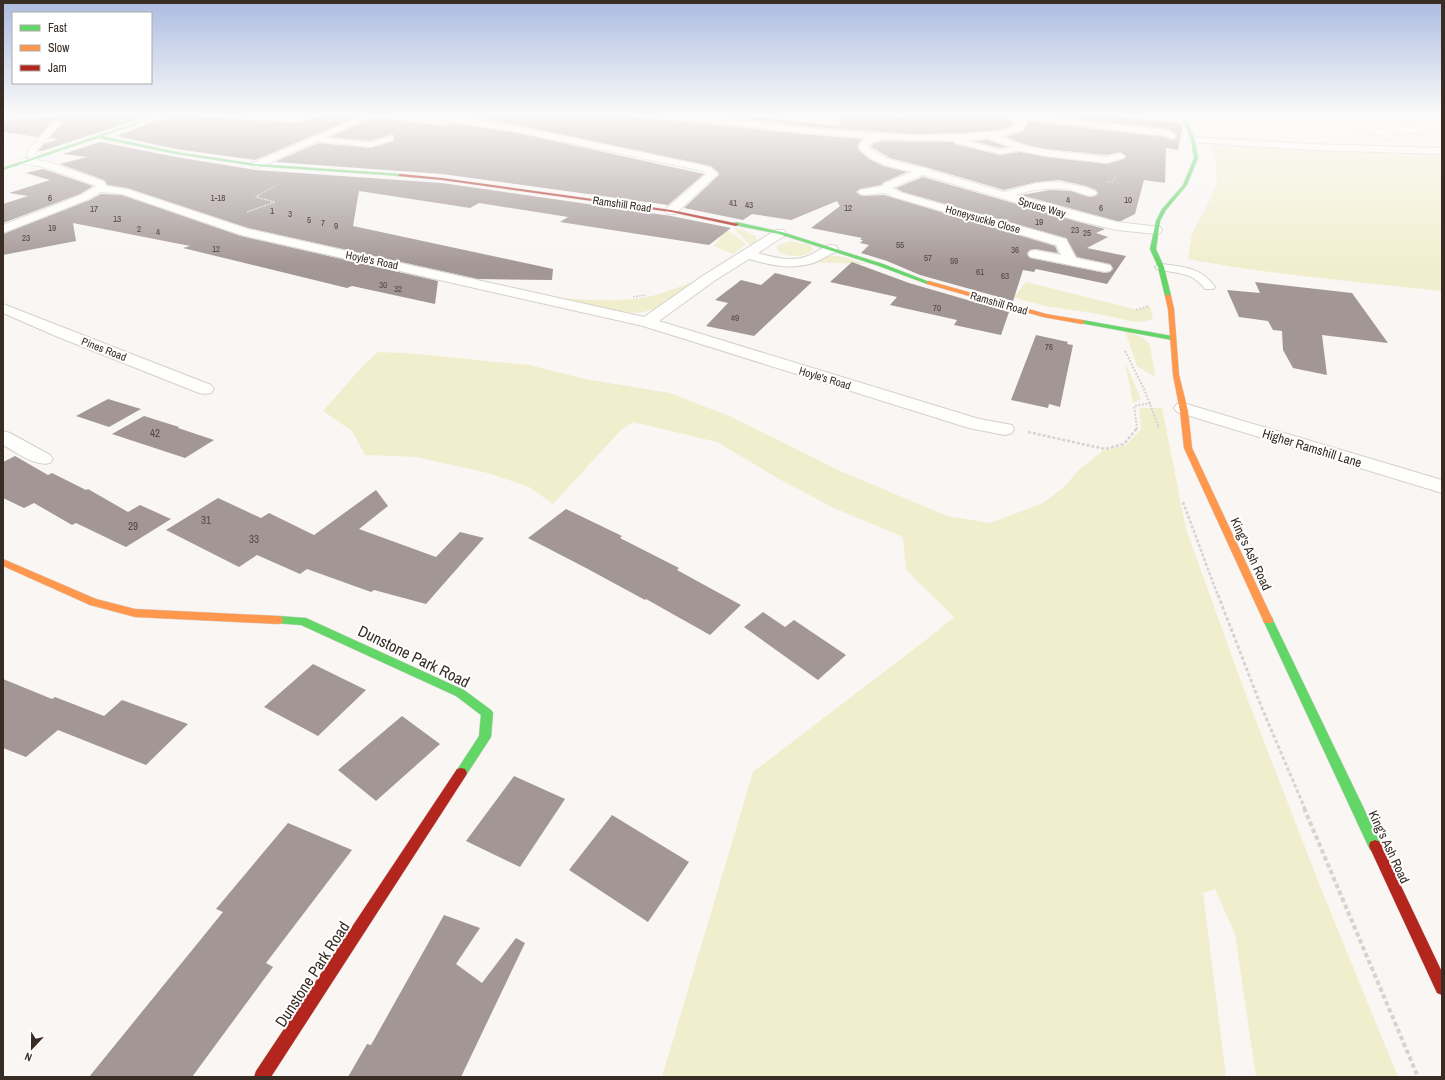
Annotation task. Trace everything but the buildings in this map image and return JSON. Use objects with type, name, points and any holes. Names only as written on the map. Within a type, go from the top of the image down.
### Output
[{"type":"main road","name":"Ramshill Road","points":[[277,166],[442,179],[671,211],[780,233],[882,265],[915,279],[1018,309],[1078,323],[1172,338]]},
{"type":"main road","name":"King's Ash Road","points":[[1194,166],[1185,185],[1164,210],[1158,221],[1153,249],[1160,267],[1171,309],[1176,375],[1183,408],[1188,448],[1442,988]]},
{"type":"main road","name":"Dunstone Park Road","points":[[3,562],[93,602],[135,613],[302,621],[460,693],[487,713],[485,737],[262,1077]]},
{"type":"street","points":[[3,229],[85,197],[102,187],[99,183],[52,166]]},
{"type":"street","points":[[671,211],[713,174],[706,169],[694,166]]},
{"type":"street","name":"Spruce Way","points":[[907,166],[1083,218],[1117,226],[1156,230]]},
{"type":"street","points":[[864,192],[885,189],[925,171]]},
{"type":"street","points":[[1005,196],[1029,187],[1057,186],[1091,188]]},
{"type":"street","name":"Hoyle's Road","points":[[100,189],[123,191],[245,232],[647,322],[969,422],[1005,429]]},
{"type":"street","name":"Honeysuckle Close","points":[[885,189],[898,195],[1061,242],[1066,248],[1066,254],[1071,261]]},
{"type":"street","points":[[647,322],[709,278],[780,233]]},
{"type":"street","points":[[748,254],[768,260],[800,262],[832,249]]},
{"type":"street","points":[[1034,254],[1105,268]]},
{"type":"street","name":"Pines Road","points":[[3,308],[64,334],[205,389]]},
{"type":"street","name":"Higher Ramshill Lane","points":[[1183,408],[1442,487]]},
{"type":"street","points":[[3,437],[43,459]]},
{"type":"lane","points":[[1160,267],[1188,271],[1199,275],[1206,280],[1209,287]]},
{"type":"path","points":[[246,212],[275,202],[256,197],[275,186]]},
{"type":"path","points":[[1134,368],[1151,403],[1161,433]]},
{"type":"path","points":[[1005,429],[1043,435],[1105,449],[1124,444],[1137,428],[1134,406],[1151,403]]},
{"type":"path","points":[[1183,500],[1193,530],[1261,706],[1418,1077]]},
{"type":"shaded area","points":[[1215,166],[1442,166],[1442,291],[1283,274],[1188,259],[1192,233],[1209,202],[1217,182]]},
{"type":"shaded area","points":[[733,228],[743,230],[756,236],[757,241],[751,246]]},
{"type":"shaded area","points":[[726,230],[746,244],[733,254],[714,246]]},
{"type":"shaded area","points":[[790,241],[810,245],[813,250],[805,255],[795,256],[785,254],[777,250],[777,246]]},
{"type":"shaded area","points":[[823,256],[839,256],[866,264],[810,262]]},
{"type":"shaded area","points":[[697,280],[657,308],[641,312],[630,313],[606,310],[561,298],[611,300],[641,298],[663,293]]},
{"type":"shaded area","points":[[1026,282],[1138,310],[1150,306],[1153,319],[1147,321],[1130,321],[1037,304],[1014,297]]},
{"type":"shaded area","points":[[1125,331],[1142,337],[1150,345],[1155,377],[1137,366]]},
{"type":"shaded area","points":[[378,352],[407,353],[529,365],[585,379],[670,393],[729,416],[838,470],[947,516],[990,523],[1043,503],[1063,488],[1078,471],[1105,449],[1126,445],[1141,429],[1139,408],[1162,408],[1186,529],[1246,695],[1320,886],[1398,1077],[1256,1077],[1235,934],[1215,889],[1203,893],[1226,1077],[662,1077],[753,772],[954,617],[906,570],[903,537],[834,508],[779,479],[717,442],[633,422],[621,430],[553,504],[529,487],[488,473],[416,457],[365,455],[352,431],[323,411],[362,367]]},
{"type":"shaded area","points":[[1125,362],[1141,399],[1133,403]]},
{"type":"traffic: fast","points":[[3,169],[11,166]]},
{"type":"traffic: fast","points":[[276,166],[400,175]]},
{"type":"traffic: fast","points":[[1168,296],[1161,267],[1153,249],[1158,221],[1164,210],[1185,185],[1193,166]]},
{"type":"traffic: fast","points":[[736,224],[780,233],[881,265],[929,283]]},
{"type":"traffic: fast","points":[[1082,322],[1172,338]]},
{"type":"traffic: fast","points":[[278,620],[302,621],[460,693],[487,713],[485,737],[461,773]]},
{"type":"traffic: fast","points":[[1268,620],[1375,846]]},
{"type":"traffic: slow","points":[[929,283],[1045,316],[1082,322]]},
{"type":"traffic: slow","points":[[1168,296],[1171,309],[1176,375],[1184,411],[1188,448],[1268,620]]},
{"type":"traffic: slow","points":[[3,562],[93,602],[135,613],[278,620]]},
{"type":"traffic: jam","points":[[400,175],[442,179],[671,211],[736,224]]},
{"type":"traffic: jam","points":[[262,1077],[461,773]]},
{"type":"traffic: jam","points":[[1375,846],[1442,988]]}]
